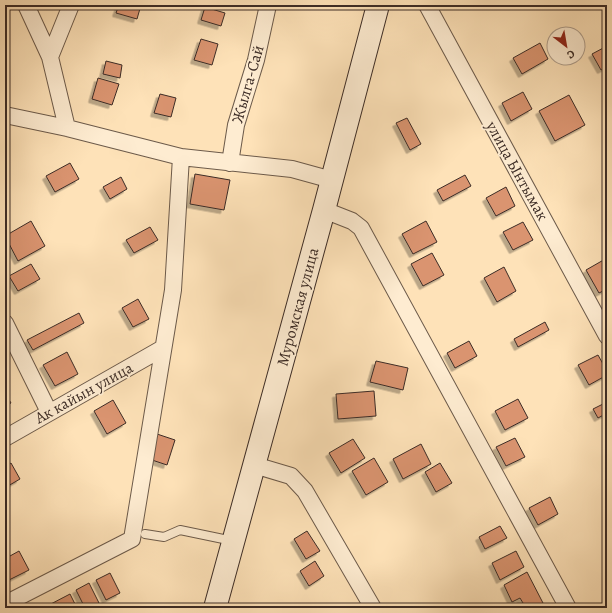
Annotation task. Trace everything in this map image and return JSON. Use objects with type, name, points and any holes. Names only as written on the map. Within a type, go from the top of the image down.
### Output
[{"type":"street","points":[[26,5],[50,57],[67,128]]},
{"type":"street","points":[[50,57],[70,5]]},
{"type":"street","name":"Жылга-Сай","points":[[230,162],[236,125],[256,60],[268,5]]},
{"type":"street","name":"Муромская улица","points":[[216,608],[378,5]]},
{"type":"street","name":"улица Ынтымак","points":[[427,5],[607,336]]},
{"type":"street","points":[[5,115],[67,128],[181,157],[292,169],[332,180]]},
{"type":"street","points":[[5,604],[137,532],[163,348],[173,290],[181,157]]},
{"type":"street","points":[[324,210],[352,221],[361,228],[568,608]]},
{"type":"street","points":[[5,322],[49,412]]},
{"type":"street","name":"Ак кайын улица","points":[[5,438],[163,348]]},
{"type":"street","points":[[254,465],[291,476],[305,491],[373,608]]},
{"type":"lane","points":[[137,532],[164,537],[180,530],[234,541]]},
{"type":"building","points":[[119,5],[141,5],[137,19],[116,13]]},
{"type":"building","points":[[205,7],[225,13],[221,26],[201,20]]},
{"type":"building","points":[[201,39],[218,44],[212,65],[194,60]]},
{"type":"building","points":[[540,43],[546,55],[546,60],[522,74],[513,58]]},
{"type":"building","points":[[607,46],[607,67],[601,70],[592,54]]},
{"type":"building","points":[[106,61],[122,65],[120,78],[103,74]]},
{"type":"building","points":[[98,78],[119,84],[112,105],[92,99]]},
{"type":"building","points":[[523,92],[532,109],[511,121],[502,103]]},
{"type":"building","points":[[160,94],[176,98],[171,117],[154,113]]},
{"type":"building","points":[[569,95],[585,125],[555,141],[539,111]]},
{"type":"building","points":[[407,118],[421,144],[410,150],[396,123]]},
{"type":"building","points":[[70,163],[79,179],[55,192],[46,176]]},
{"type":"building","points":[[195,174],[230,180],[224,210],[190,204]]},
{"type":"building","points":[[465,175],[471,186],[443,201],[437,190]]},
{"type":"building","points":[[121,177],[127,189],[110,199],[103,187]]},
{"type":"building","points":[[506,187],[515,206],[496,216],[486,198]]},
{"type":"building","points":[[31,221],[45,246],[18,261],[5,236]]},
{"type":"building","points":[[426,221],[437,242],[413,254],[402,234]]},
{"type":"building","points":[[523,222],[533,240],[513,250],[503,232]]},
{"type":"building","points":[[150,227],[158,240],[134,253],[126,240]]},
{"type":"building","points":[[432,253],[444,275],[423,286],[411,264]]},
{"type":"building","points":[[607,258],[607,289],[599,293],[586,270]]},
{"type":"building","points":[[31,264],[40,279],[18,291],[9,276]]},
{"type":"building","points":[[504,267],[516,291],[497,302],[484,278]]},
{"type":"building","points":[[138,299],[149,319],[133,327],[122,308]]},
{"type":"building","points":[[79,313],[84,323],[33,350],[27,340]]},
{"type":"building","points":[[545,322],[549,330],[518,347],[514,339]]},
{"type":"building","points":[[469,341],[477,356],[455,368],[447,353]]},
{"type":"building","points":[[67,352],[78,374],[55,386],[43,365]]},
{"type":"building","points":[[598,355],[607,371],[607,375],[589,385],[578,365]]},
{"type":"building","points":[[376,361],[408,368],[403,390],[370,382]]},
{"type":"building","points":[[374,391],[376,416],[338,419],[336,394]]},
{"type":"building","points":[[5,393],[11,403],[5,406]]},
{"type":"building","points":[[518,399],[528,418],[505,430],[495,411]]},
{"type":"building","points":[[113,400],[126,423],[107,434],[94,411]]},
{"type":"building","points":[[607,402],[607,413],[598,418],[593,409]]},
{"type":"building","points":[[157,434],[175,440],[167,465],[149,459]]},
{"type":"building","points":[[515,438],[525,457],[506,466],[496,447]]},
{"type":"building","points":[[353,439],[365,458],[341,473],[329,453]]},
{"type":"building","points":[[421,444],[431,464],[403,479],[393,459]]},
{"type":"building","points":[[374,458],[388,482],[366,495],[352,471]]},
{"type":"building","points":[[11,463],[20,479],[8,486],[5,480],[5,467]]},
{"type":"building","points":[[440,463],[452,483],[436,492],[425,472]]},
{"type":"building","points":[[550,497],[558,514],[538,525],[529,508]]},
{"type":"building","points":[[500,526],[507,538],[485,549],[479,537]]},
{"type":"building","points":[[307,531],[320,551],[306,559],[294,539]]},
{"type":"building","points":[[5,545],[10,556],[19,551],[29,570],[5,582]]},
{"type":"building","points":[[516,551],[524,567],[500,580],[492,563]]},
{"type":"building","points":[[315,561],[324,576],[309,586],[300,571]]},
{"type":"building","points":[[527,572],[543,603],[533,608],[526,608],[520,598],[512,602],[504,585]]},
{"type":"building","points":[[110,573],[120,593],[106,600],[96,580]]},
{"type":"building","points":[[89,583],[99,603],[89,608],[85,608],[76,590]]},
{"type":"building","points":[[70,594],[77,608],[48,608],[47,606]]}]
